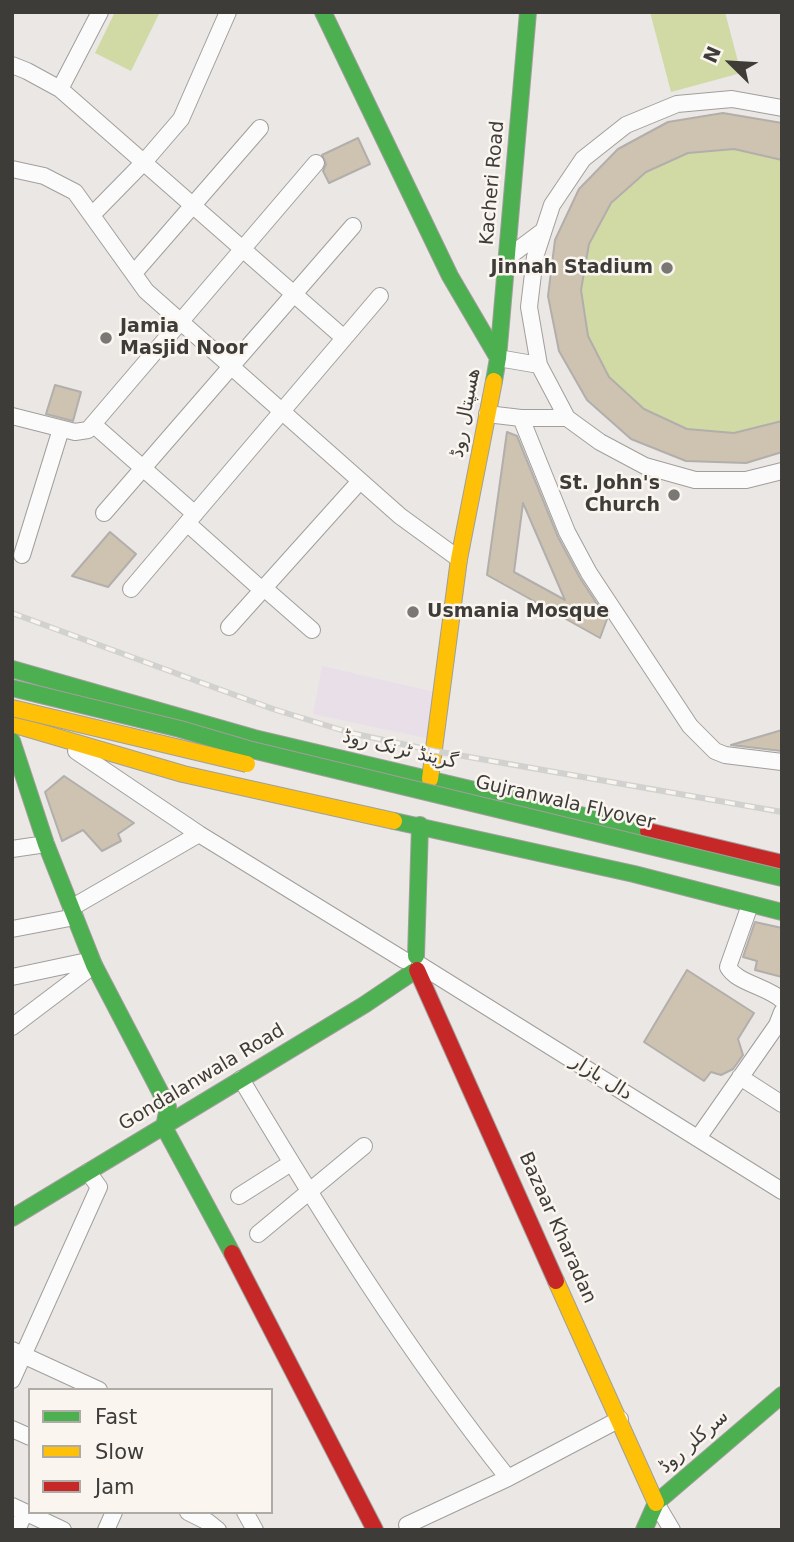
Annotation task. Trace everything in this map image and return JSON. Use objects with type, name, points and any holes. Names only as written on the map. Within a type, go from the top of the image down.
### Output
[{"type":"main road","name":"ھسپتال روڈ","points":[[323,12],[450,276],[498,358],[459,559],[430,779]]},
{"type":"main road","name":"Kacheri Road","points":[[498,358],[528,12]]},
{"type":"main road","name":"گرینڈ ٹرنک روڈ","points":[[12,669],[254,738],[782,863]]},
{"type":"main road","name":"Gujranwala Flyover","points":[[12,688],[782,878]]},
{"type":"main road","name":"Gujranwala Flyover","points":[[12,709],[782,893]]},
{"type":"main road","points":[[12,724],[183,774],[634,874],[782,912]]},
{"type":"main road","points":[[239,787],[254,738]]},
{"type":"main road","points":[[12,741],[46,844],[93,962],[168,1107],[164,1127],[264,1312],[375,1530]]},
{"type":"main road","points":[[412,965],[420,825]]},
{"type":"main road","points":[[634,874],[639,829]]},
{"type":"main road","name":"Gondalanwala Road","points":[[12,1218],[365,1005],[412,965]]},
{"type":"main road","name":"Gondalanwala Road","points":[[12,1200],[412,965]]},
{"type":"main road","name":"Bazaar Kharadan","points":[[412,965],[656,1503]]},
{"type":"main road","name":"سرکلر روڈ","points":[[644,1530],[656,1503],[782,1395]]},
{"type":"street","points":[[60,89],[100,12]]},
{"type":"street","points":[[93,214],[181,119],[228,12]]},
{"type":"street","points":[[12,65],[60,89],[345,338]]},
{"type":"street","points":[[782,108],[732,99],[677,104],[626,125],[583,159],[552,205],[535,257],[530,307],[539,365],[567,418],[600,442],[645,466],[695,480],[746,480],[782,471]]},
{"type":"street","points":[[134,273],[260,128]]},
{"type":"street","points":[[12,416],[82,433],[94,425],[316,163]]},
{"type":"street","points":[[12,169],[44,176],[75,192],[146,291],[400,516],[459,559]]},
{"type":"street","points":[[104,513],[353,226]]},
{"type":"street","points":[[507,258],[543,231]]},
{"type":"street","points":[[131,589],[380,296]]},
{"type":"street","points":[[498,358],[539,365]]},
{"type":"street","points":[[488,414],[521,418],[567,418]]},
{"type":"street","points":[[521,418],[567,532],[589,573],[690,726],[716,751],[725,755],[782,762]]},
{"type":"street","points":[[94,425],[144,469],[263,589],[312,630]]},
{"type":"street","points":[[22,555],[61,429]]},
{"type":"street","points":[[229,627],[360,481]]},
{"type":"street","name":"دال بازار","points":[[53,736],[199,834],[782,1191]]},
{"type":"street","points":[[12,929],[73,912],[199,834]]},
{"type":"street","points":[[12,849],[46,844]]},
{"type":"street","points":[[750,905],[728,967],[738,978],[771,990],[782,1000]]},
{"type":"street","points":[[12,977],[93,962]]},
{"type":"street","points":[[12,1027],[93,962]]},
{"type":"street","points":[[698,1138],[780,1021]]},
{"type":"street","points":[[740,1077],[782,1104]]},
{"type":"street","points":[[241,1079],[308,1191],[410,1348],[451,1406],[508,1478]]},
{"type":"street","points":[[258,1234],[364,1146]]},
{"type":"street","points":[[239,1196],[291,1163]]},
{"type":"street","points":[[12,1380],[18,1352],[99,1187],[88,1172]]},
{"type":"street","points":[[18,1352],[95,1388]]},
{"type":"street","points":[[407,1525],[508,1478],[620,1419]]},
{"type":"street","points":[[12,1429],[28,1436]]},
{"type":"street","points":[[656,1503],[672,1530]]},
{"type":"street","points":[[17,1530],[19,1509]]},
{"type":"street","points":[[29,1514],[63,1530]]},
{"type":"street","points":[[106,1530],[113,1514]]},
{"type":"street","points":[[192,1514],[210,1523]]},
{"type":"street","points":[[246,1514],[256,1530]]},
{"type":"shaded area","points":[[322,666],[439,693],[430,739],[313,714]]},
{"type":"green space","points":[[115,12],[160,12],[131,71],[95,53]]},
{"type":"green space","points":[[650,12],[725,12],[741,73],[671,92]]},
{"type":"green space","name":"Jinnah Stadium","points":[[723,113],[782,124],[782,452],[746,463],[686,461],[631,439],[587,400],[559,351],[548,296],[579,189],[618,149],[668,122]]},
{"type":"building","points":[[723,113],[782,123],[782,160],[734,149],[688,153],[646,172],[611,203],[589,244],[581,290],[588,336],[609,377],[644,409],[687,429],[734,433],[782,421],[782,452],[746,463],[686,461],[631,439],[587,400],[559,351],[548,296],[555,240],[579,189],[618,149],[668,122]]},
{"type":"building","points":[[358,138],[370,164],[329,183],[323,171],[326,164],[322,155]]},
{"type":"building","points":[[55,385],[81,392],[73,421],[46,414]]},
{"type":"building","points":[[507,432],[517,436],[558,537],[580,578],[607,619],[600,638],[487,575]],"holes":[[[523,503],[565,600],[514,572]]]},
{"type":"building","points":[[110,532],[136,554],[108,587],[72,576]]},
{"type":"building","points":[[782,730],[782,751],[731,745]]},
{"type":"building","points":[[64,776],[134,823],[118,834],[121,841],[102,851],[83,830],[62,841],[45,792]]},
{"type":"building","points":[[755,922],[782,928],[782,977],[755,970],[757,961],[743,957]]},
{"type":"building","points":[[687,970],[754,1013],[738,1039],[743,1055],[733,1069],[721,1075],[711,1072],[704,1081],[644,1042]]},
{"type":"railway","points":[[12,613],[273,709],[351,733],[435,751],[782,812]]},
{"type":"traffic: fast","points":[[323,12],[450,276],[498,358]]},
{"type":"traffic: fast","points":[[494,381],[528,12]]},
{"type":"traffic: fast","points":[[12,669],[254,738],[648,831]]},
{"type":"traffic: fast","points":[[12,688],[180,729],[248,749],[782,878]]},
{"type":"traffic: fast","points":[[12,741],[46,844],[94,965],[168,1107],[164,1127],[232,1253]]},
{"type":"traffic: fast","points":[[394,821],[634,874],[782,912]]},
{"type":"traffic: fast","points":[[416,956],[420,825]]},
{"type":"traffic: fast","points":[[12,1218],[364,1005],[413,972]]},
{"type":"traffic: fast","points":[[644,1530],[656,1503],[782,1395]]},
{"type":"traffic: slow","points":[[430,779],[459,559],[494,381]]},
{"type":"traffic: slow","points":[[12,708],[247,764]]},
{"type":"traffic: slow","points":[[12,724],[183,774],[394,821]]},
{"type":"traffic: slow","points":[[556,1281],[656,1503]]},
{"type":"traffic: jam","points":[[648,831],[782,863]]},
{"type":"traffic: jam","points":[[417,970],[556,1281]]},
{"type":"traffic: jam","points":[[232,1253],[375,1530]]},
{"type":"place","name":"Jinnah Stadium","points":[[667,268]]},
{"type":"place","name":"Jamia Masjid Noor","points":[[106,338]]},
{"type":"place","name":"St. John's Church","points":[[674,495]]},
{"type":"place","name":"Usmania Mosque","points":[[413,612]]}]
